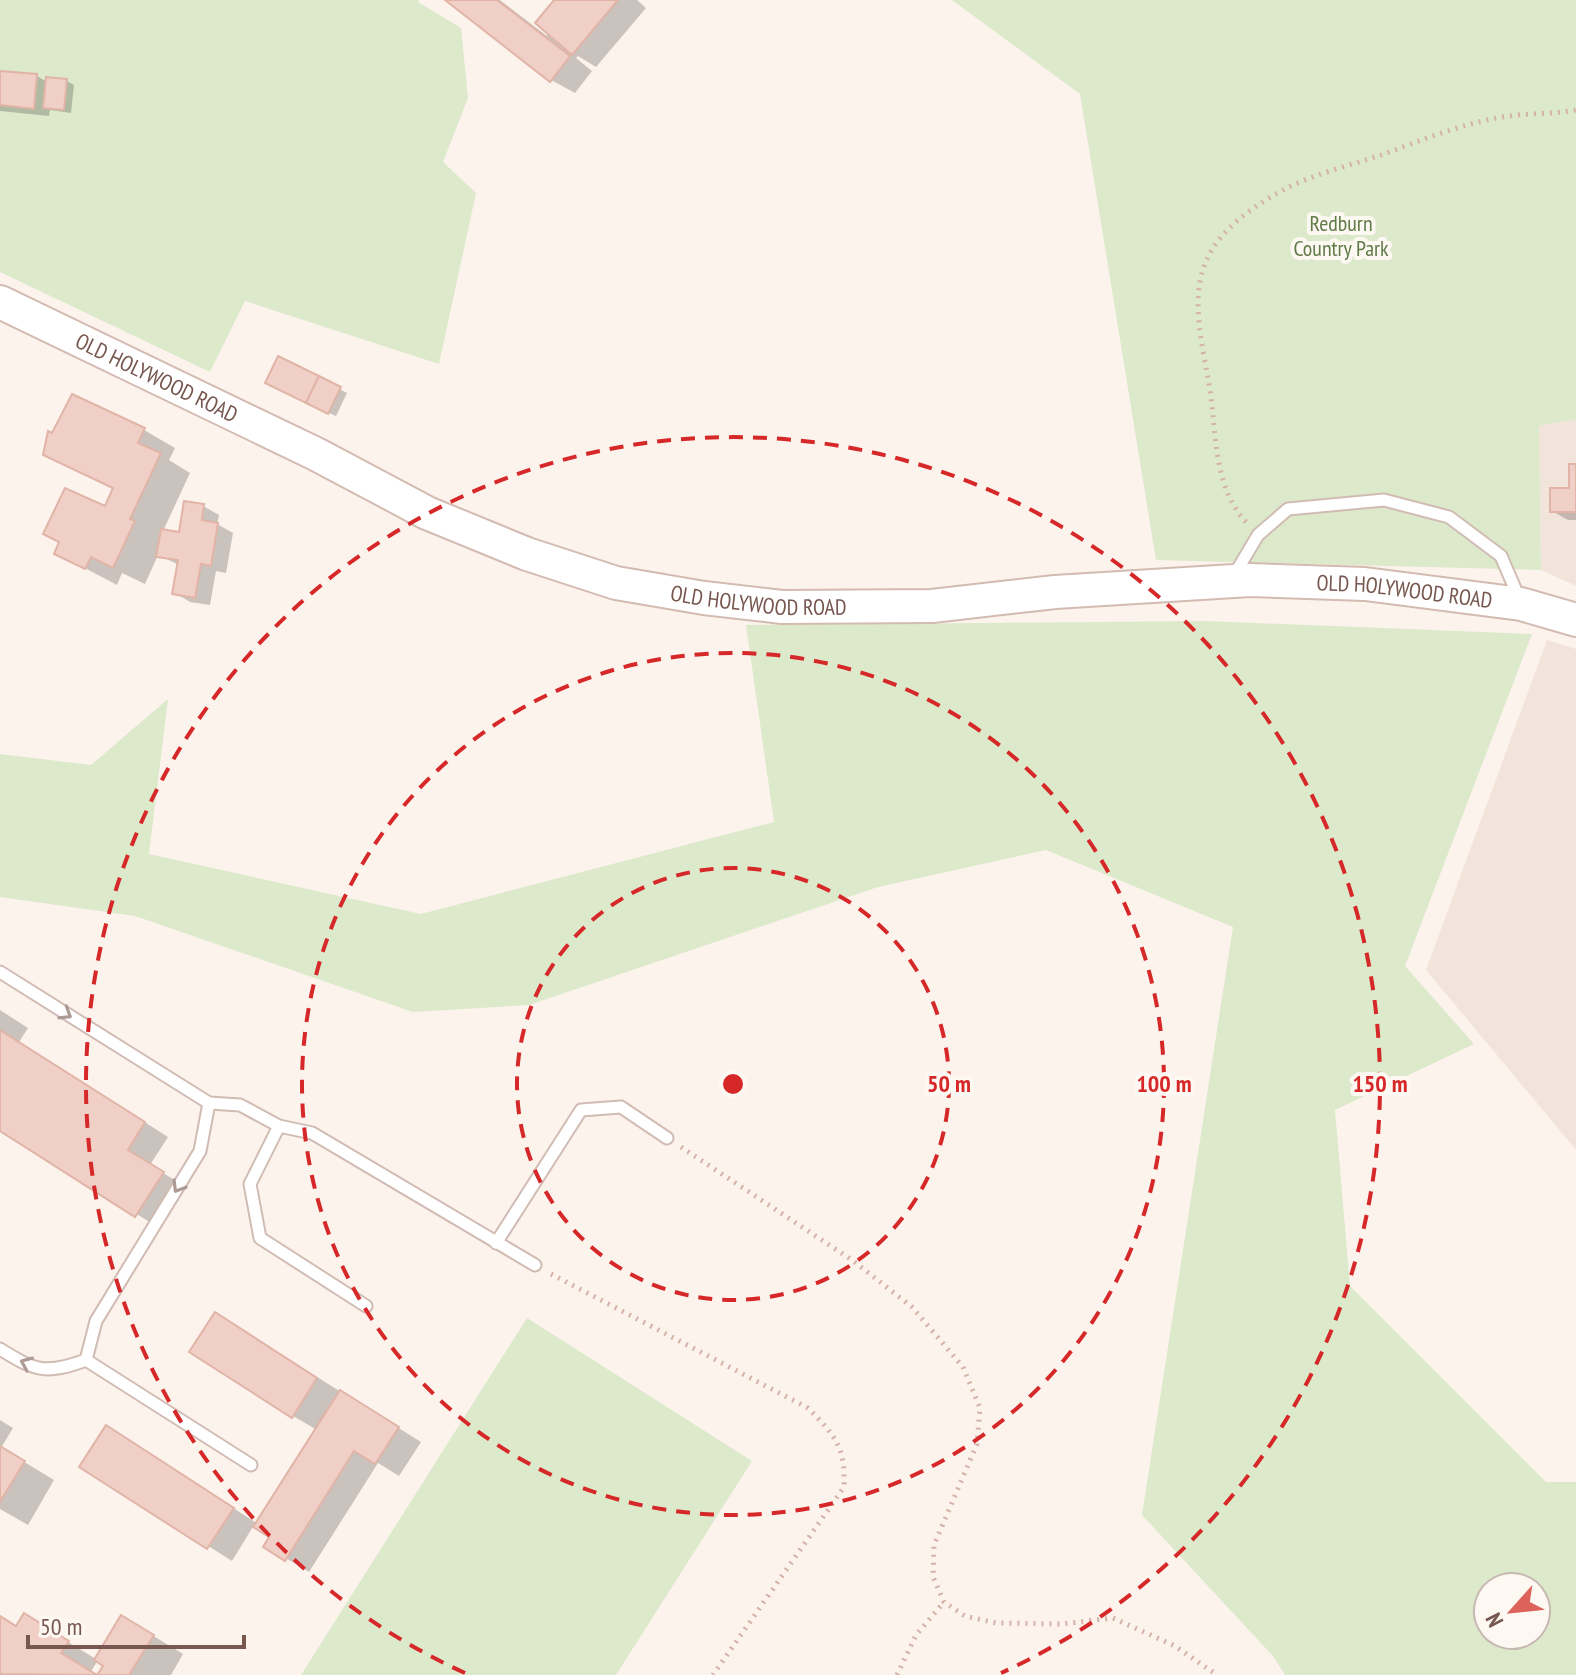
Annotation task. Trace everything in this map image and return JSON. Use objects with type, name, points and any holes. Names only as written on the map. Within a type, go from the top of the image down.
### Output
[{"type":"street","name":"OLD HOLYWOOD ROAD","points":[[0,302],[316,454],[427,513],[527,554],[616,583],[704,598],[797,607],[932,606],[1055,592],[1230,581],[1365,584],[1521,604],[1576,620]]},
{"type":"lane","points":[[1230,581],[1258,535],[1288,509],[1384,500],[1449,517],[1501,556],[1521,604]]},
{"type":"lane","points":[[0,972],[209,1103],[240,1105],[279,1126],[312,1133],[535,1265]]},
{"type":"lane","points":[[86,1360],[96,1321],[200,1151],[209,1103]]},
{"type":"lane","points":[[496,1243],[581,1110],[621,1107],[667,1138]]},
{"type":"lane","points":[[279,1126],[250,1184],[260,1238],[366,1306]]},
{"type":"lane","points":[[0,1349],[30,1368],[61,1369],[86,1360]]},
{"type":"lane","points":[[86,1360],[251,1465]]},
{"type":"path","points":[[1258,535],[1232,507],[1218,460],[1198,319],[1200,279],[1210,252],[1231,227],[1289,187],[1446,132],[1508,116],[1576,110]]},
{"type":"path","points":[[667,1138],[852,1260],[912,1307],[963,1367],[980,1408],[977,1444],[934,1545],[933,1577],[944,1602],[965,1616],[996,1623],[1062,1624],[1113,1618],[1175,1646],[1217,1675]]},
{"type":"path","points":[[535,1265],[808,1408],[834,1433],[846,1463],[844,1487],[713,1675]]},
{"type":"path","points":[[897,1675],[916,1635],[944,1602]]},
{"type":"shaded area","points":[[1576,419],[1576,586],[1541,570],[1539,426]]},
{"type":"shaded area","points":[[1547,640],[1576,649],[1576,1150],[1426,970]]},
{"type":"green space","points":[[0,0],[419,0],[461,28],[468,98],[443,162],[476,193],[439,364],[245,301],[210,372],[0,272]]},
{"type":"green space","name":"Redburn Country Park","points":[[952,0],[1576,0],[1576,419],[1539,426],[1541,570],[1156,560],[1080,94]]},
{"type":"green space","points":[[1205,621],[1532,634],[1405,966],[1474,1044],[1335,1110],[1350,1286],[1546,1482],[1576,1482],[1576,1675],[1285,1675],[1273,1656],[1142,1515],[1233,927],[1046,850],[878,887],[529,1005],[413,1012],[135,916],[0,897],[0,754],[91,765],[168,699],[149,854],[421,914],[774,822],[746,625]]},
{"type":"green space","points":[[527,1318],[752,1461],[616,1675],[301,1675]]},
{"type":"building","points":[[445,0],[497,0],[570,56],[550,82]]},
{"type":"building","points":[[554,0],[618,0],[572,55],[535,23]]},
{"type":"building","points":[[0,71],[37,74],[34,109],[0,105]]},
{"type":"building","points":[[46,77],[67,79],[64,110],[43,108]]},
{"type":"building","points":[[278,356],[319,376],[306,403],[265,383]]},
{"type":"building","points":[[319,376],[341,387],[328,414],[306,403]]},
{"type":"building","points":[[72,394],[145,428],[138,443],[161,453],[130,519],[135,521],[113,568],[91,557],[85,569],[54,554],[59,542],[43,534],[65,488],[105,506],[113,488],[43,455],[48,431],[52,433]]},
{"type":"building","points":[[1569,464],[1576,464],[1576,512],[1550,512],[1550,488],[1569,488]]},
{"type":"building","points":[[184,501],[204,504],[202,520],[218,523],[211,566],[201,564],[195,598],[172,594],[178,560],[156,557],[161,529],[179,532]]},
{"type":"building","points":[[0,1030],[145,1122],[128,1150],[164,1172],[135,1217],[0,1131]]},
{"type":"building","points":[[215,1312],[317,1378],[292,1418],[189,1352]]},
{"type":"building","points":[[340,1390],[399,1427],[375,1464],[354,1451],[285,1561],[263,1547],[269,1537],[253,1527]]},
{"type":"building","points":[[106,1425],[234,1508],[207,1549],[79,1467]]},
{"type":"building","points":[[0,1446],[25,1461],[0,1502]]},
{"type":"building","points":[[24,1613],[69,1641],[61,1653],[97,1675],[0,1674],[0,1616],[16,1626]]},
{"type":"building","points":[[121,1615],[154,1635],[129,1675],[97,1675],[103,1666],[94,1660]]}]
